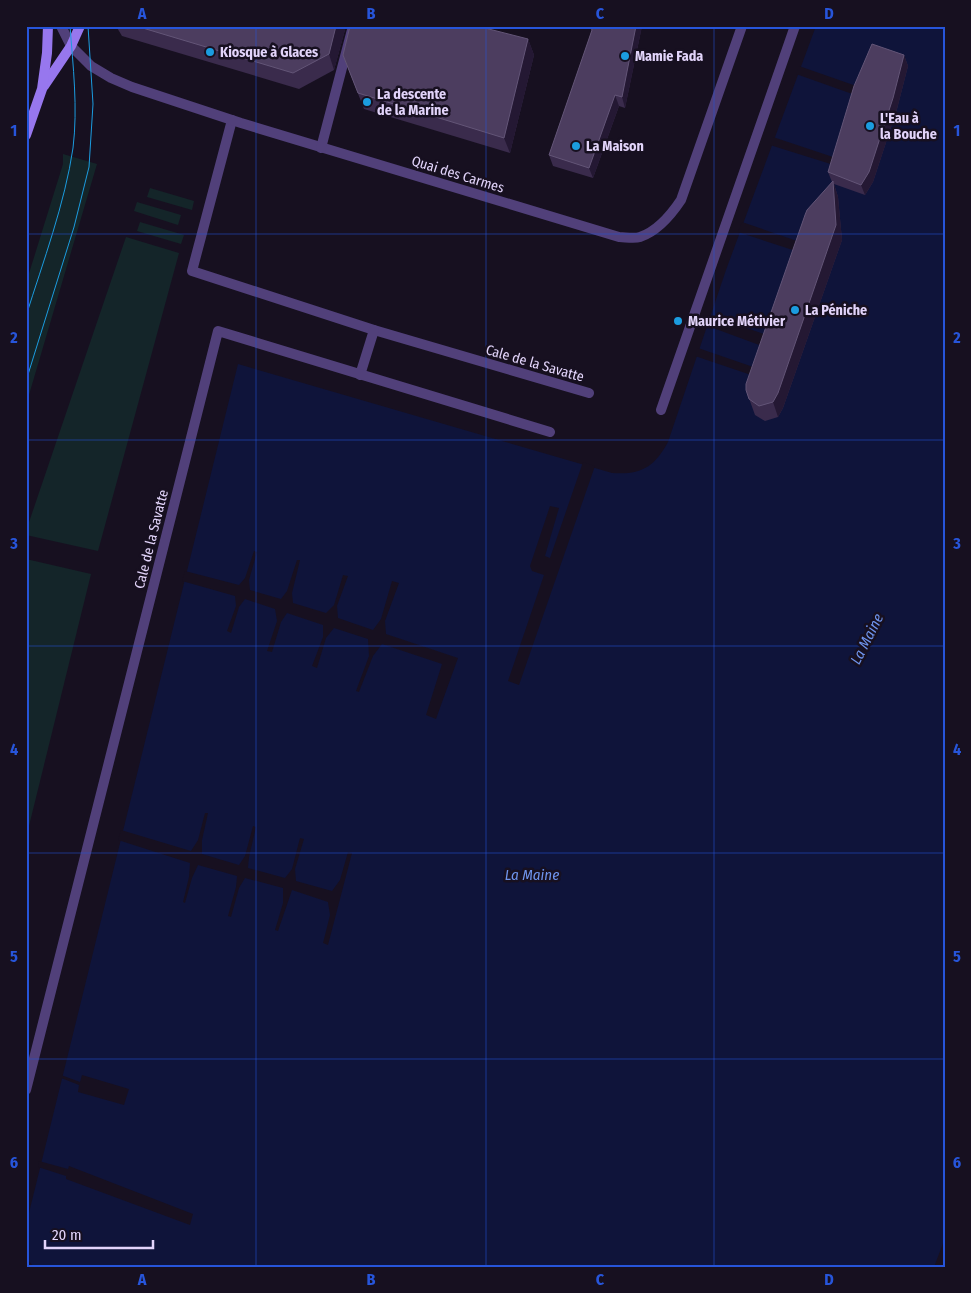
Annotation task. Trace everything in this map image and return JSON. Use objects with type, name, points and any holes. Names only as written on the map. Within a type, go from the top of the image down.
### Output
[{"type":"street","points":[[26,136],[42,89],[47,53],[48,26]]},
{"type":"street","name":"Quai des Carmes","points":[[61,26],[71,46],[91,66],[103,74],[132,87],[321,148],[619,237],[639,237],[655,229],[672,213],[681,200],[742,26]]},
{"type":"street","points":[[42,89],[71,46],[80,26]]},
{"type":"street","points":[[321,148],[353,26]]},
{"type":"street","points":[[661,410],[795,26]]},
{"type":"street","name":"Cale de la Savatte","points":[[232,120],[192,271],[374,330],[589,393]]},
{"type":"street","points":[[360,375],[374,330]]},
{"type":"street","name":"Cale de la Savatte","points":[[26,1090],[218,331],[550,432]]},
{"type":"shaded area","points":[[63,154],[97,164],[26,405],[26,283],[63,164]]},
{"type":"shaded area","points":[[150,188],[194,201],[192,210],[147,197]]},
{"type":"shaded area","points":[[137,202],[181,215],[178,225],[134,211]]},
{"type":"shaded area","points":[[140,222],[184,235],[181,244],[137,231]]},
{"type":"shaded area","points":[[126,237],[179,253],[98,551],[26,535],[26,531]]},
{"type":"shaded area","points":[[26,559],[91,574],[26,838]]},
{"type":"water","name":"La Maine","points":[[816,26],[945,26],[945,1238],[934,1267],[34,1267],[26,1258],[26,1225],[238,364],[612,473],[631,473],[652,464],[668,442],[726,270]]},
{"type":"pier","points":[[799,66],[862,88],[858,96],[796,74]]},
{"type":"pier","points":[[773,137],[839,159],[837,166],[770,145]]},
{"type":"pier","points":[[742,222],[806,244],[802,253],[738,232]]},
{"type":"pier","points":[[708,315],[773,337],[770,349],[705,325]]},
{"type":"pier","points":[[698,348],[762,370],[760,378],[695,356]]},
{"type":"pier","points":[[583,462],[595,466],[519,685],[508,681],[544,575],[532,571],[530,566],[550,506],[559,508],[545,556],[550,558]]},
{"type":"pier","points":[[254,551],[257,552],[249,580],[250,590],[281,599],[287,591],[297,560],[300,560],[292,593],[293,603],[326,613],[334,605],[343,575],[348,576],[337,606],[338,618],[373,630],[381,619],[392,581],[399,583],[385,621],[386,634],[458,658],[436,719],[426,715],[442,664],[382,644],[373,656],[359,692],[356,691],[369,656],[368,639],[334,628],[326,638],[317,668],[312,666],[323,637],[323,625],[287,613],[281,622],[272,652],[267,651],[277,621],[275,609],[245,599],[239,607],[231,633],[227,631],[236,606],[235,596],[182,581],[185,571],[239,585],[245,578]]},
{"type":"pier","points":[[205,813],[208,813],[202,840],[202,854],[239,865],[245,856],[253,826],[256,827],[248,868],[285,878],[292,869],[300,838],[304,839],[295,869],[296,881],[332,891],[340,880],[348,852],[352,853],[328,945],[323,943],[330,915],[328,902],[292,890],[278,931],[275,930],[283,903],[283,888],[245,878],[239,888],[231,917],[228,916],[237,876],[198,865],[185,903],[183,902],[190,863],[118,840],[121,830],[191,851],[198,840]]},
{"type":"pier","points":[[61,1075],[80,1082],[82,1075],[129,1089],[124,1105],[78,1092],[79,1085],[61,1078]]},
{"type":"pier","points":[[39,1161],[68,1169],[69,1166],[193,1214],[190,1225],[66,1179],[66,1176],[38,1167]]},
{"type":"building","points":[[136,26],[336,26],[329,54],[293,73]]},
{"type":"building","points":[[350,26],[477,26],[528,39],[504,138],[358,93],[343,55]]},
{"type":"building","points":[[591,26],[636,26],[622,97],[615,95],[589,168],[549,155],[592,30]]},
{"type":"building","points":[[872,44],[904,55],[893,98],[869,172],[861,185],[828,172],[854,86]]},
{"type":"building","points":[[833,181],[836,225],[778,393],[773,402],[759,406],[749,399],[746,384],[807,210]]},
{"type":"tram line","points":[[26,316],[65,190],[73,148],[75,102],[70,26]]},
{"type":"tram line","points":[[26,381],[74,227],[89,167],[93,104],[88,26]]},
{"type":"place","name":"Kiosque à Glaces","points":[[210,52]]},
{"type":"place","name":"Mamie Fada","points":[[625,56]]},
{"type":"place","name":"La descente de la Marine","points":[[367,102]]},
{"type":"place","name":"L'Eau à la Bouche","points":[[870,126]]},
{"type":"place","name":"La Maison","points":[[576,146]]},
{"type":"place","name":"La Péniche","points":[[795,310]]},
{"type":"place","name":"Maurice Métivier","points":[[678,321]]}]
